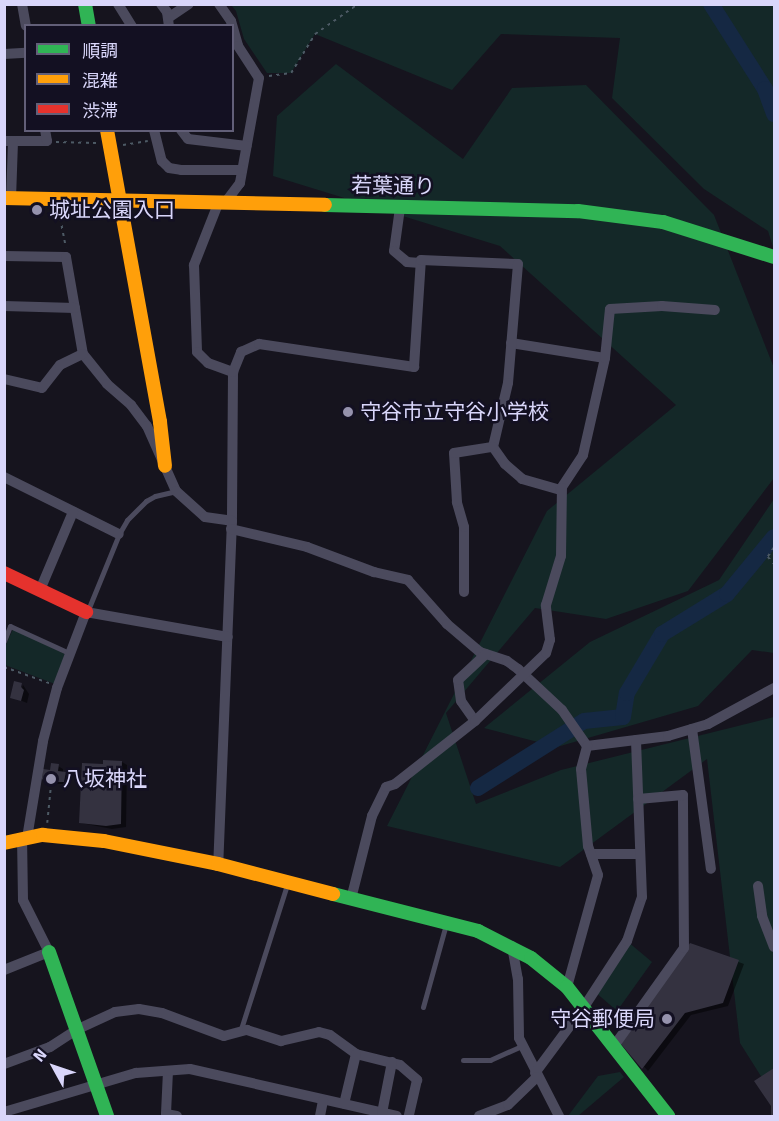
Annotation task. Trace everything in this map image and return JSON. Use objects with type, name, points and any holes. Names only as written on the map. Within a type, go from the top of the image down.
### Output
[{"type":"street","points":[[22,4],[26,24]]},
{"type":"street","points":[[85,4],[89,24]]},
{"type":"street","points":[[118,4],[131,24]]},
{"type":"street","points":[[161,4],[171,22],[189,4]]},
{"type":"street","points":[[219,4],[232,24]]},
{"type":"street","points":[[233,372],[208,363],[202,359],[195,347],[194,265],[221,204],[240,183],[259,78],[238,46],[234,32]]},
{"type":"street","points":[[4,54],[24,53]]},
{"type":"street","points":[[183,132],[188,139],[209,136],[247,146]]},
{"type":"street","points":[[155,135],[162,161],[169,168],[242,170]]},
{"type":"street","points":[[8,198],[9,141],[46,136]]},
{"type":"street","points":[[105,137],[121,201],[165,466]]},
{"type":"street","name":"若葉通り","points":[[8,198],[578,211],[626,216],[699,232],[774,257]]},
{"type":"street","points":[[400,208],[394,251],[407,262],[420,263],[421,260],[518,264],[508,383],[493,447]]},
{"type":"street","points":[[4,256],[66,257],[83,354],[107,384],[131,405],[147,426],[176,491],[205,517],[307,547],[374,572],[408,580],[447,624],[486,654],[507,661],[562,710],[587,746],[581,769],[591,854],[598,875],[567,987]]},
{"type":"street","points":[[218,864],[228,637],[233,372],[241,352],[260,344],[414,367],[420,263]]},
{"type":"street","points":[[4,306],[75,308]]},
{"type":"street","points":[[351,898],[372,816],[386,787],[395,784],[475,721],[543,657],[550,640],[546,605],[561,556],[562,488],[584,455],[605,358],[610,309],[662,306],[715,310]]},
{"type":"street","points":[[511,343],[605,358]]},
{"type":"street","points":[[4,379],[42,388],[60,365],[83,354]]},
{"type":"street","points":[[493,447],[522,479],[550,489],[562,488]]},
{"type":"street","points":[[464,592],[464,527],[457,502],[454,453],[493,447]]},
{"type":"street","points":[[4,477],[119,534]]},
{"type":"street","points":[[40,590],[73,512]]},
{"type":"street","points":[[4,573],[96,616],[228,637]]},
{"type":"street","points":[[86,612],[57,687],[33,788],[25,838],[23,900],[49,952],[107,1116]]},
{"type":"street","points":[[475,721],[461,701],[458,680],[486,654]]},
{"type":"street","points":[[587,746],[668,736],[692,729],[708,724],[774,688]]},
{"type":"street","points":[[692,729],[711,869]]},
{"type":"street","points":[[584,1006],[627,941],[642,897],[636,740]]},
{"type":"street","points":[[614,1046],[684,948],[683,795],[638,799]]},
{"type":"street","points":[[4,843],[46,836],[104,841],[218,864],[478,931],[512,946],[548,970],[567,987],[668,1116]]},
{"type":"street","points":[[591,854],[640,854]]},
{"type":"street","points":[[758,886],[762,916],[774,947]]},
{"type":"street","points":[[512,946],[518,979],[517,1025],[521,1046],[560,1116]]},
{"type":"street","points":[[4,970],[49,952]]},
{"type":"street","points":[[4,1064],[50,1047],[76,1030],[115,1012],[139,1009],[162,1013],[224,1036],[247,1030],[281,1041],[319,1032],[330,1035],[356,1054],[400,1065],[417,1080],[409,1116]]},
{"type":"street","points":[[480,1116],[508,1105],[521,1096],[572,1023]]},
{"type":"street","points":[[344,1104],[356,1054]]},
{"type":"street","points":[[382,1113],[392,1062]]},
{"type":"street","points":[[4,1112],[136,1073],[190,1069],[344,1104],[361,1112],[397,1116]]},
{"type":"street","points":[[168,1071],[166,1114],[177,1116]]},
{"type":"street","points":[[320,1116],[323,1100]]},
{"type":"lane","points":[[86,612],[119,534],[146,501],[155,496],[176,491]]},
{"type":"lane","points":[[4,641],[10,626],[69,653]]},
{"type":"lane","points":[[240,1032],[288,882]]},
{"type":"lane","points":[[423,1007],[446,922]]},
{"type":"lane","points":[[462,1060],[490,1060],[521,1046]]},
{"type":"path","points":[[259,78],[291,73],[315,34],[358,4]]},
{"type":"path","points":[[119,146],[155,135]]},
{"type":"path","points":[[46,136],[105,137]]},
{"type":"path","points":[[59,208],[66,257]]},
{"type":"path","points":[[774,548],[768,557],[774,564]]},
{"type":"path","points":[[4,667],[39,677],[57,687]]},
{"type":"path","points":[[46,836],[51,783]]},
{"type":"green space","points":[[231,5],[774,5],[774,250],[768,231],[704,189],[612,98],[620,38],[501,34],[452,90],[315,34],[291,73],[267,73],[244,39],[236,11]]},
{"type":"green space","points":[[336,64],[463,159],[512,88],[586,85],[714,215],[774,368],[774,478],[688,591],[606,619],[535,608],[446,713],[476,804],[561,770],[774,717],[774,1097],[740,1043],[707,759],[560,867],[387,826],[547,511],[676,405],[500,246],[273,176],[277,116]]},
{"type":"green space","points":[[774,499],[774,653],[752,650],[698,706],[557,747],[484,728],[590,642],[719,580]]},
{"type":"green space","points":[[13,629],[65,654],[55,684],[5,665],[4,649]]},
{"type":"green space","points":[[627,941],[652,962],[617,1011],[594,991]]},
{"type":"green space","points":[[620,1072],[624,1077],[578,1116],[568,1116],[598,1076]]},
{"type":"building","points":[[14,681],[22,683],[21,687],[24,690],[21,701],[10,698]]},
{"type":"building","points":[[103,760],[122,761],[121,824],[106,826],[79,823],[82,763],[103,764]]},
{"type":"building","points":[[51,763],[59,764],[58,771],[66,772],[64,782],[46,782],[42,779],[43,769],[50,770]]},
{"type":"building","points":[[690,943],[739,960],[723,1003],[685,1013],[642,1069],[621,1044]]},
{"type":"building","points":[[774,1068],[774,1116],[771,1116],[771,1106],[754,1081]]},
{"type":"waterway","points":[[711,4],[765,89],[774,114]]},
{"type":"waterway","points":[[478,788],[584,721],[623,717],[627,693],[662,634],[727,594],[774,537]]},
{"type":"traffic: fast","points":[[85,4],[89,24]]},
{"type":"traffic: fast","points":[[325,205],[578,211],[663,222],[774,257]]},
{"type":"traffic: fast","points":[[333,894],[478,931],[531,958],[567,987],[668,1116]]},
{"type":"traffic: fast","points":[[49,952],[107,1116]]},
{"type":"traffic: slow","points":[[107,132],[160,422],[165,466]]},
{"type":"traffic: slow","points":[[4,198],[325,205]]},
{"type":"traffic: slow","points":[[4,843],[43,835],[104,841],[218,864],[333,894]]},
{"type":"traffic: jam","points":[[4,573],[86,612]]},
{"type":"place","name":"城址公園入口","points":[[37,210]]},
{"type":"place","name":"守谷市立守谷小学校","points":[[348,412]]},
{"type":"place","name":"八坂神社","points":[[51,779]]},
{"type":"place","name":"守谷郵便局","points":[[667,1019]]}]
